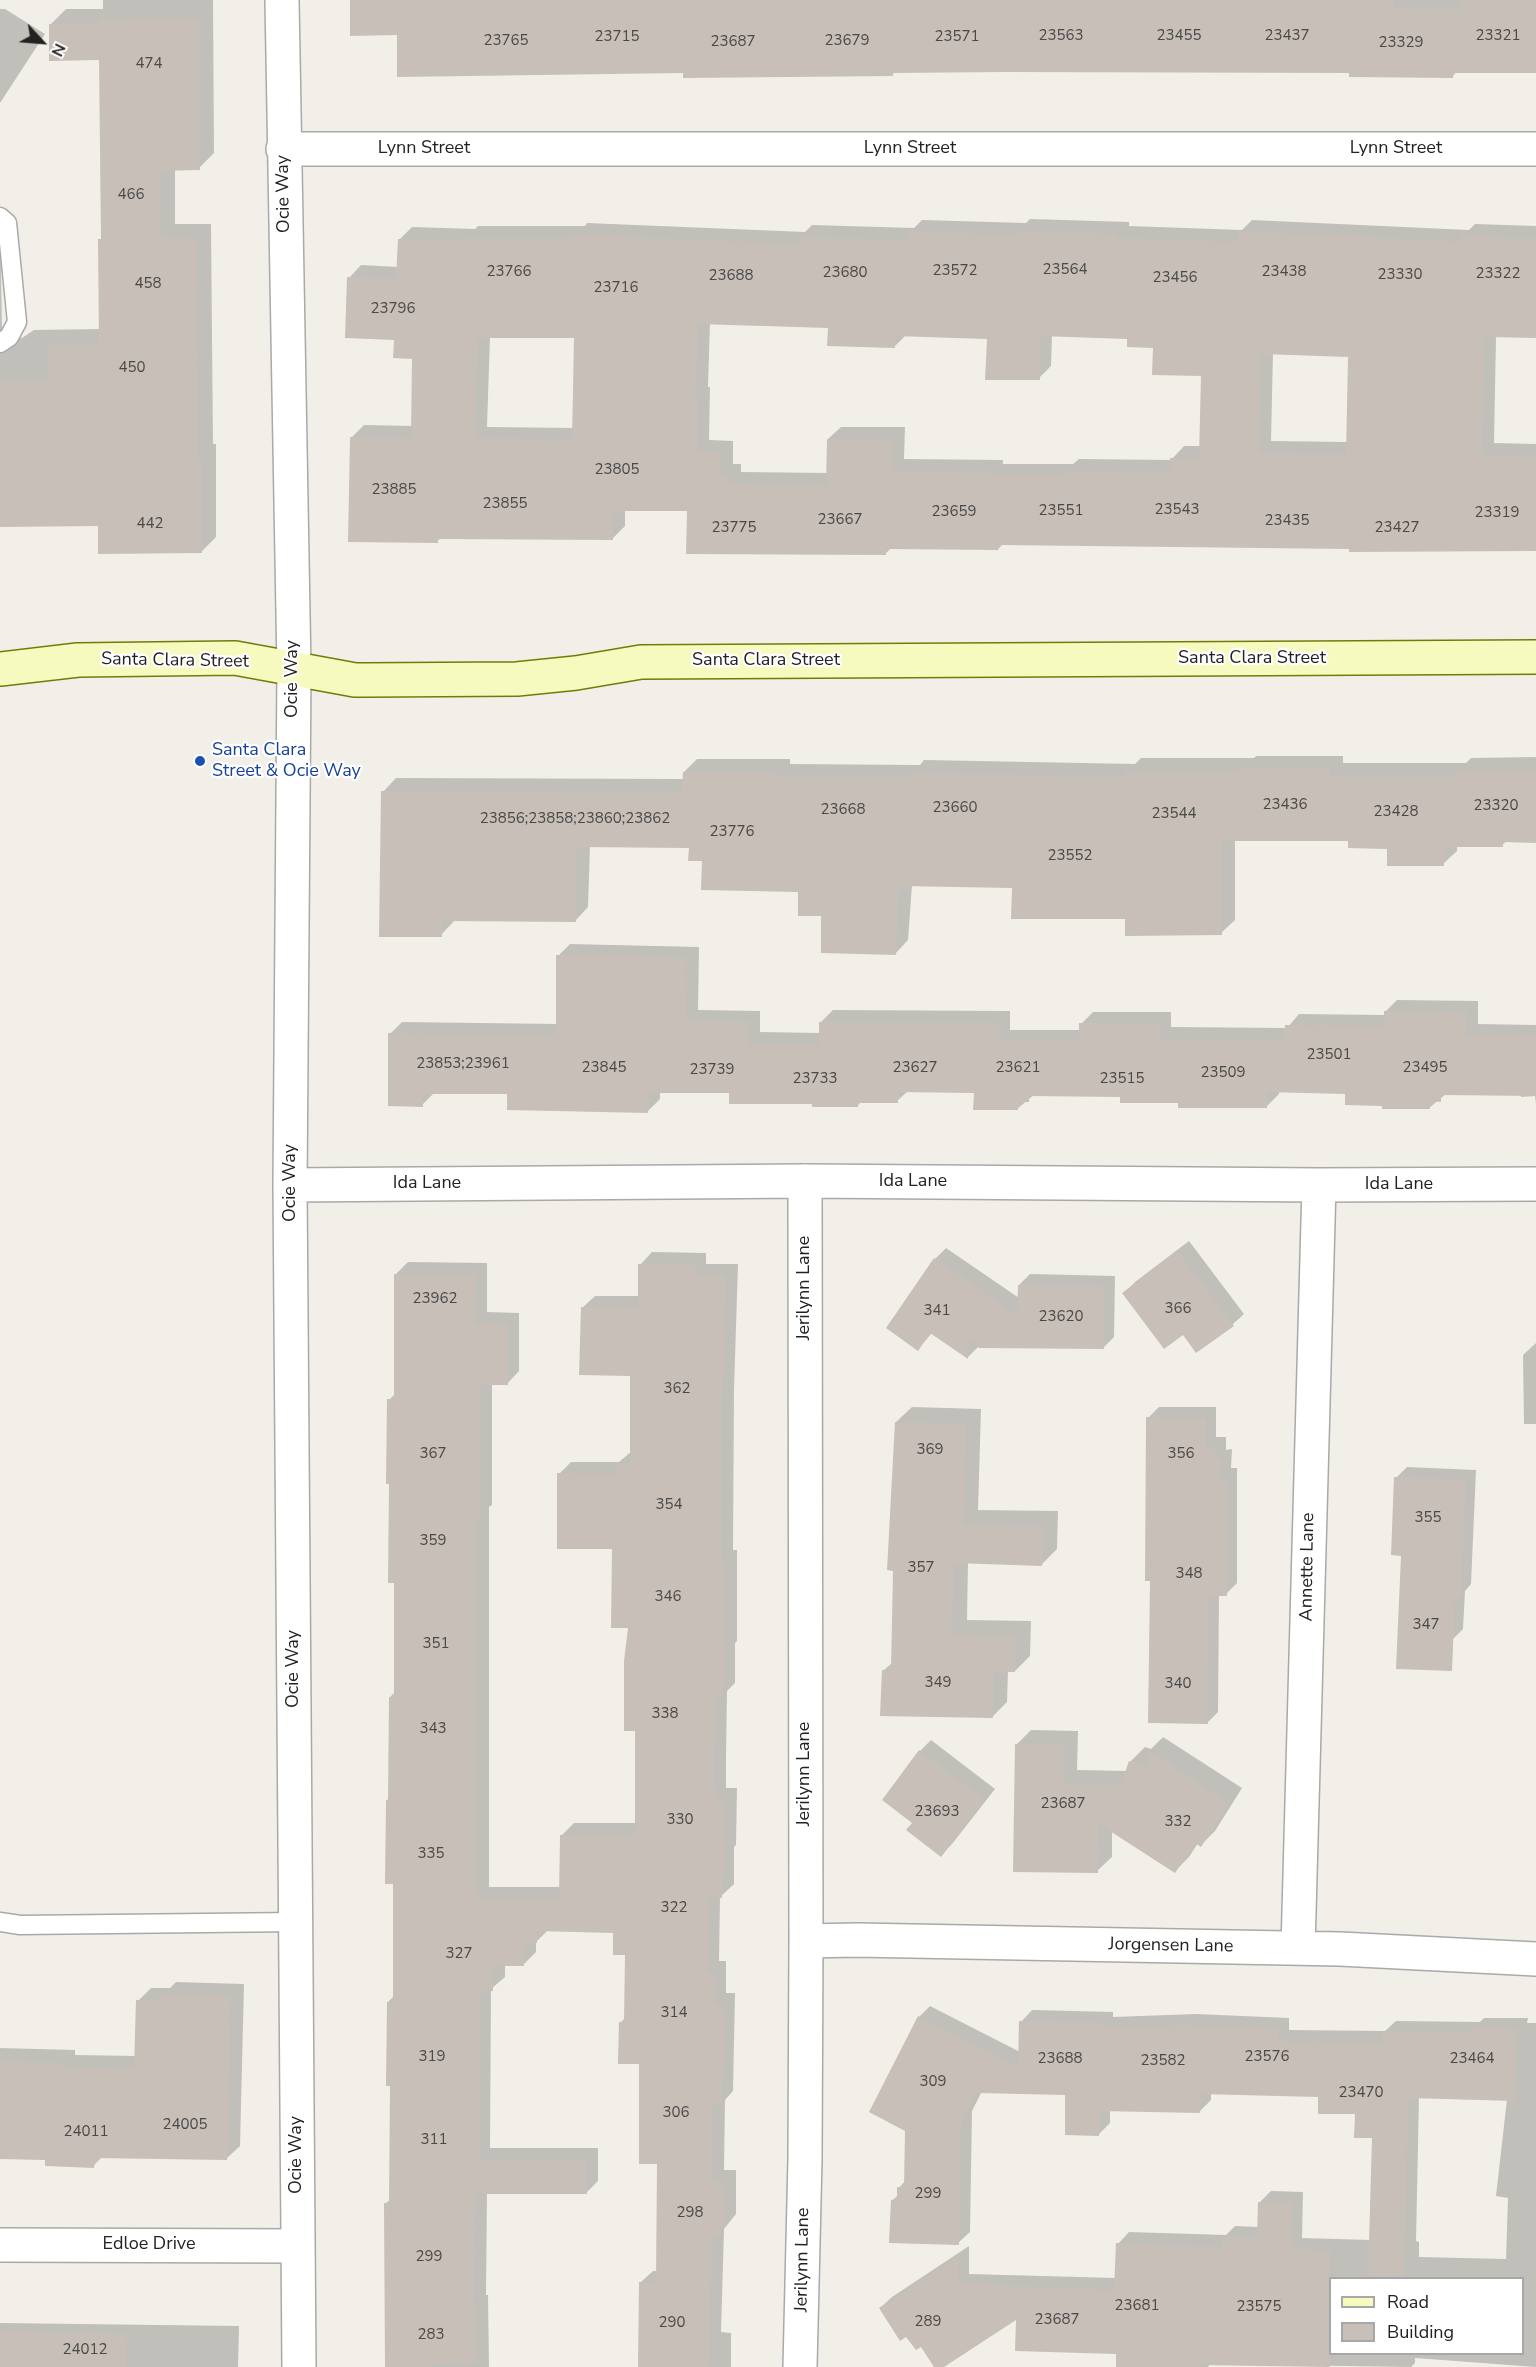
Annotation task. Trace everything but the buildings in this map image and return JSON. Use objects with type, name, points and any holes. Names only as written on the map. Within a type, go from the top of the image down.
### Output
[{"type":"main road","name":"Santa Clara Street","points":[[0,669],[78,660],[235,658],[355,680],[518,679],[576,673],[641,662],[1536,657]]},
{"type":"street","name":"Ocie Way","points":[[282,0],[294,669],[290,1185],[299,2367]]},
{"type":"street","name":"Lynn Street","points":[[283,149],[1536,149]]},
{"type":"street","name":"Ida Lane","points":[[290,1185],[805,1181],[1318,1185],[1536,1184]]},
{"type":"street","name":"Jerilynn Lane","points":[[800,2367],[805,2159],[806,1941],[805,1181]]},
{"type":"street","name":"Annette Lane","points":[[1298,1948],[1318,1185]]},
{"type":"street","name":"Jorgensen Lane","points":[[806,1941],[1298,1948],[1536,1959]]},
{"type":"street","name":"Edloe Drive","points":[[0,2245],[298,2246]]},
{"type":"lane","points":[[0,217],[7,223],[17,322],[9,337],[0,343]]},
{"type":"lane","points":[[0,1922],[20,1925],[296,1922]]},
{"type":"place","name":"Santa Clara Street & Ocie Way","points":[[200,761]]}]
